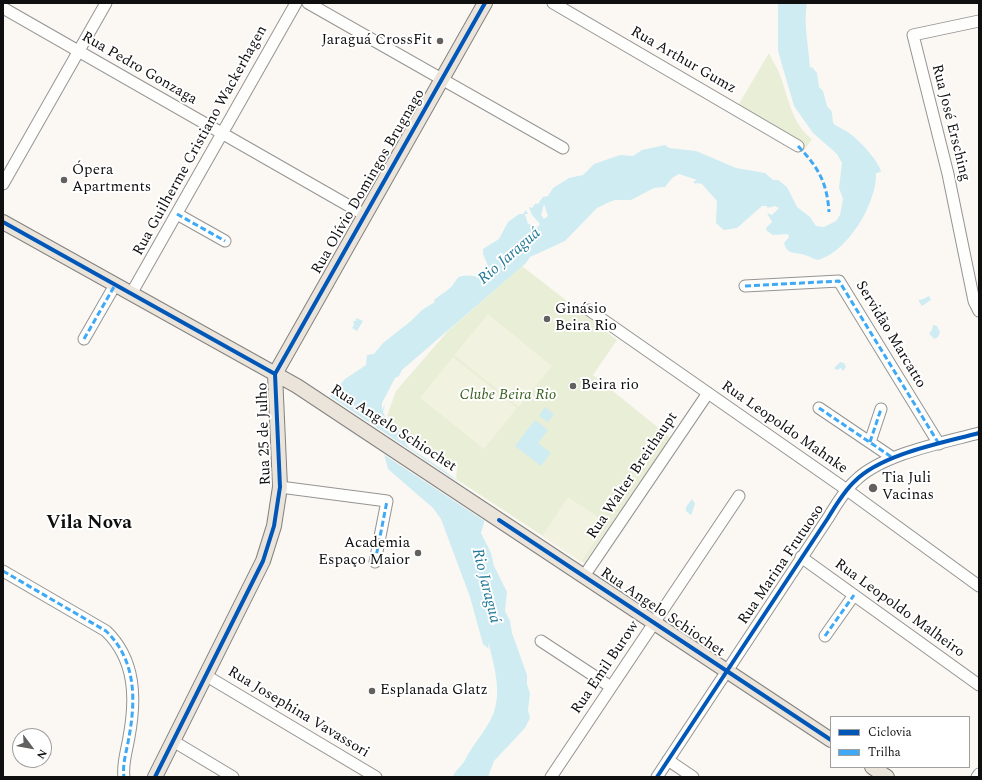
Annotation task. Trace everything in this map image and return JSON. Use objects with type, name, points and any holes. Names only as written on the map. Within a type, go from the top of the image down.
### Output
[{"type":"main road","name":"Rua Olívio Domingos Brugnago","points":[[275,374],[485,3]]},
{"type":"main road","name":"Rua 25 de Julho","points":[[3,222],[275,374],[280,487],[274,526],[263,561],[155,777]]},
{"type":"main road","name":"Rua Angelo Schiochet","points":[[275,374],[300,388],[830,739]]},
{"type":"main road","points":[[874,768],[887,777]]},
{"type":"street","points":[[3,184],[106,3]]},
{"type":"street","name":"Rua Guilherme Cristiano Wackerhagen","points":[[131,294],[296,3]]},
{"type":"street","points":[[308,3],[563,148]]},
{"type":"street","name":"Rua Arthur Gumz","points":[[553,3],[798,146]]},
{"type":"street","name":"Rua Pedro Gonzaga","points":[[3,8],[365,215]]},
{"type":"street","name":"Rua José Ersching","points":[[979,21],[913,36],[948,174],[974,301],[979,310]]},
{"type":"street","points":[[177,214],[225,241]]},
{"type":"street","name":"Servidão Marcatto","points":[[745,286],[839,281],[939,444]]},
{"type":"street","points":[[84,339],[115,285]]},
{"type":"street","name":"Rua Leopoldo Mahnke","points":[[589,310],[847,490],[979,586]]},
{"type":"street","name":"Rua Walter Breithaupt","points":[[584,576],[708,393]]},
{"type":"street","points":[[820,408],[893,458]]},
{"type":"street","points":[[870,442],[881,409]]},
{"type":"street","name":"Rua Marina Frutuoso","points":[[657,777],[801,557],[847,490],[856,480],[893,458],[979,433]]},
{"type":"street","points":[[280,487],[387,501],[375,562]]},
{"type":"street","name":"Rua Emil Burow","points":[[551,777],[739,496]]},
{"type":"street","name":"Rua Leopoldo Malheiro","points":[[801,557],[979,685]]},
{"type":"street","points":[[3,571],[106,631],[116,641],[126,658],[131,675],[133,715],[124,766],[124,777]]},
{"type":"street","points":[[825,636],[854,595]]},
{"type":"street","points":[[541,641],[612,687]]},
{"type":"street","name":"Rua Josephina Vavassori","points":[[205,675],[376,777]]},
{"type":"street","points":[[173,741],[233,777]]},
{"type":"street","points":[[668,760],[692,777]]},
{"type":"green space","points":[[769,53],[780,75],[795,118],[805,133],[812,139],[803,152],[736,109]]},
{"type":"green space","name":"Clube Beira Rio","points":[[522,266],[617,340],[593,375],[671,438],[584,563],[456,479],[457,468],[407,438],[387,416],[396,391],[448,331]]},
{"type":"green space","points":[[488,314],[552,366],[519,407],[454,355]]},
{"type":"green space","points":[[453,357],[517,408],[484,449],[420,398]]},
{"type":"green space","points":[[568,497],[607,523],[581,562],[542,536]]},
{"type":"water","name":"Rio Jaraguá","points":[[778,3],[807,3],[806,27],[810,68],[812,67],[817,73],[819,87],[823,91],[827,106],[832,112],[833,123],[858,140],[873,157],[880,168],[881,172],[876,173],[875,185],[866,212],[849,237],[839,247],[829,255],[818,260],[787,250],[784,243],[789,237],[788,234],[773,235],[767,231],[766,228],[772,222],[767,213],[772,215],[779,208],[775,206],[767,208],[767,206],[762,206],[737,228],[724,230],[716,223],[717,201],[702,184],[696,184],[693,182],[697,180],[679,174],[672,178],[665,187],[654,188],[631,200],[615,200],[597,208],[565,241],[530,257],[526,263],[402,370],[399,376],[395,378],[382,403],[382,410],[385,404],[383,412],[386,418],[403,435],[408,447],[442,469],[464,486],[485,519],[481,533],[491,553],[494,566],[507,592],[505,611],[510,621],[512,633],[527,675],[527,684],[530,694],[528,710],[530,718],[525,728],[494,761],[488,777],[453,777],[487,726],[495,707],[497,697],[496,676],[489,645],[488,644],[489,649],[483,644],[470,597],[441,519],[433,508],[388,469],[384,454],[340,426],[329,412],[328,400],[345,379],[366,365],[367,355],[374,354],[383,343],[411,321],[422,310],[435,302],[434,300],[449,289],[458,278],[466,275],[481,276],[487,273],[489,268],[483,254],[483,249],[499,239],[508,222],[519,214],[523,214],[526,210],[528,214],[525,214],[528,224],[532,225],[531,230],[535,230],[540,224],[532,215],[529,207],[532,208],[535,204],[540,203],[539,202],[543,197],[548,196],[553,188],[569,178],[583,175],[594,164],[620,155],[633,156],[642,150],[665,145],[669,148],[696,151],[736,168],[765,173],[773,180],[778,180],[787,187],[797,207],[810,217],[816,226],[824,227],[836,221],[840,215],[843,199],[839,188],[842,163],[837,154],[813,133],[794,106],[778,51]],"holes":[[[544,204],[548,216],[544,219],[541,215]]]},
{"type":"water","points":[[929,296],[931,300],[922,306],[918,300]]},
{"type":"water","points":[[356,318],[363,321],[357,331],[352,328],[354,325],[353,321],[356,321]]},
{"type":"water","points":[[933,325],[937,326],[940,332],[938,337],[934,339],[929,333],[932,330]]},
{"type":"water","points":[[840,362],[844,363],[846,367],[843,371],[841,368],[837,370],[834,368]]},
{"type":"water","points":[[545,407],[554,414],[548,422],[539,416]]},
{"type":"water","points":[[535,420],[548,430],[538,443],[551,453],[541,466],[515,446]]},
{"type":"water","points":[[692,499],[695,504],[691,515],[686,511],[686,507]]},
{"type":"pier","points":[[328,395],[469,489],[476,497],[487,519],[486,522],[333,421],[328,413]]},
{"type":"marked path","points":[[798,146],[816,168],[824,183],[829,212]]},
{"type":"marked path","points":[[177,214],[225,241]]},
{"type":"marked path","points":[[745,286],[839,281],[939,444]]},
{"type":"marked path","points":[[84,339],[115,285]]},
{"type":"marked path","points":[[819,408],[893,458]]},
{"type":"marked path","points":[[870,442],[881,409]]},
{"type":"marked path","points":[[375,562],[387,501]]},
{"type":"marked path","points":[[3,571],[106,631],[116,642],[128,667],[133,694],[133,708],[124,762],[124,777]]},
{"type":"marked path","points":[[825,636],[854,595]]},
{"type":"cycle path","points":[[275,374],[485,3]]},
{"type":"cycle path","points":[[3,222],[275,374]]},
{"type":"cycle path","points":[[155,777],[263,561],[274,526],[280,487],[275,374]]},
{"type":"cycle path","points":[[657,777],[837,503],[851,485],[867,472],[896,457],[931,445],[979,433]]},
{"type":"cycle path","points":[[499,520],[830,739]]},
{"type":"place","name":"Jaraguá CrossFit","points":[[440,41]]},
{"type":"place","name":"Ópera Apartments","points":[[64,180]]},
{"type":"place","name":"Ginásio Beira Rio","points":[[547,319]]},
{"type":"place","name":"Beira rio","points":[[573,386]]},
{"type":"place","name":"Tia Juli Vacinas","points":[[873,488]]},
{"type":"place","name":"Academia Espaço Maior","points":[[418,553]]},
{"type":"place","name":"Esplanada Glatz","points":[[372,691]]},
{"type":"district","name":"Vila Nova","points":[[89,524]]}]
